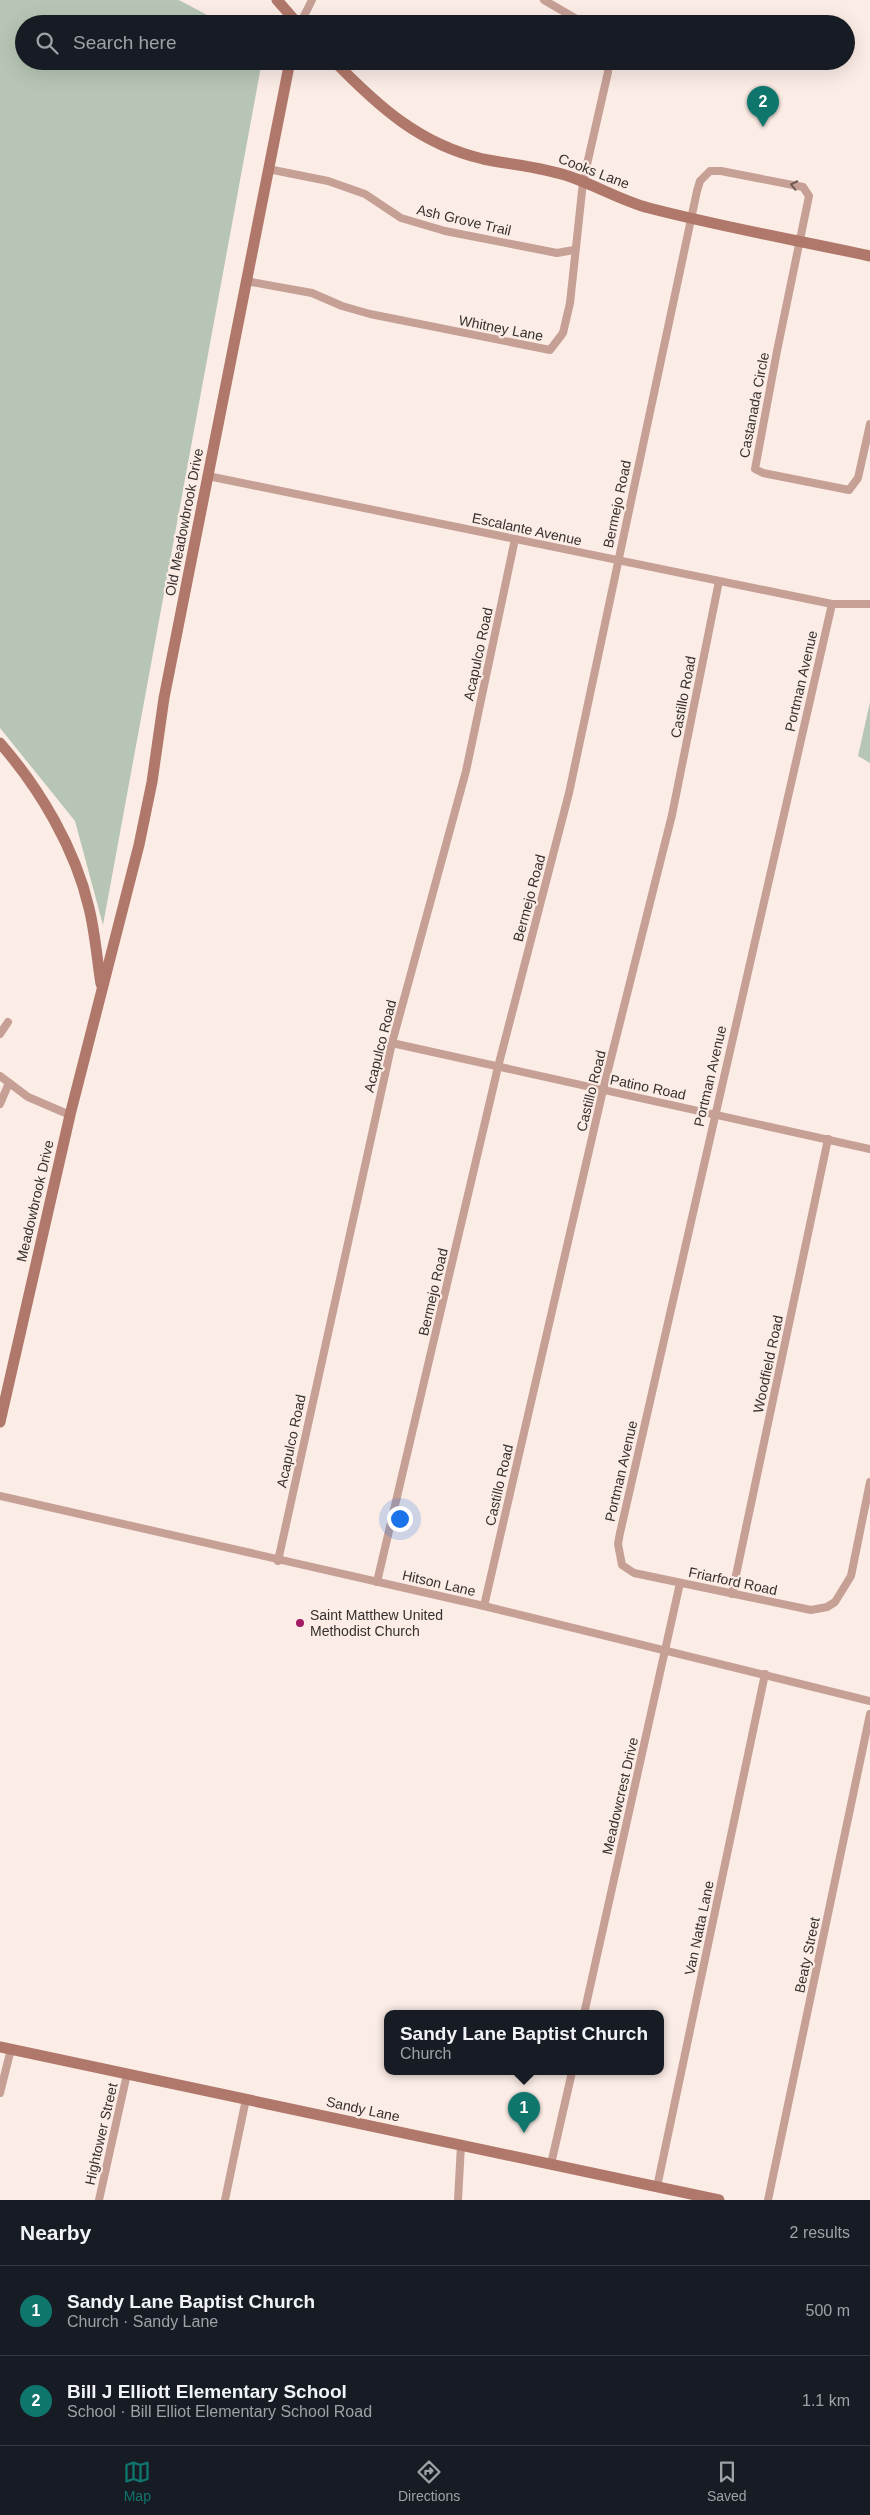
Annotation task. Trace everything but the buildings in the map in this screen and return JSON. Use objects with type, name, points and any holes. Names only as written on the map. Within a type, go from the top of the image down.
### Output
[{"type":"main road","points":[[277,0],[291,15]]},
{"type":"main road","name":"Old Meadowbrook Drive","points":[[102,988],[139,845],[152,782],[164,698],[288,70]]},
{"type":"main road","name":"Cooks Lane","points":[[343,70],[388,114],[429,139],[481,158],[544,168],[647,207],[870,256]]},
{"type":"main road","points":[[0,743],[32,784],[56,823],[79,875],[89,908],[102,988]]},
{"type":"main road","name":"Meadowbrook Drive","points":[[0,1422],[70,1115],[102,988]]},
{"type":"main road","name":"Sandy Lane","points":[[5,2048],[719,2200]]},
{"type":"street","points":[[304,15],[312,0]]},
{"type":"street","points":[[544,0],[570,15]]},
{"type":"street","name":"Whitney Lane","points":[[246,281],[312,293],[342,306],[370,314],[550,350],[563,333],[570,303],[574,277],[574,250],[584,182],[608,70]]},
{"type":"street","name":"Ash Grove Trail","points":[[268,169],[328,181],[365,194],[402,218],[445,231],[557,253],[574,250]]},
{"type":"street","name":"Bermejo Road","points":[[378,1582],[498,1067],[570,793],[700,181],[710,171],[721,171],[803,187],[809,196],[800,241]]},
{"type":"street","name":"Castanada Circle","points":[[800,241],[755,469],[763,473],[849,490],[858,478],[870,424]]},
{"type":"street","name":"Escalante Avenue","points":[[208,476],[832,604],[870,604]]},
{"type":"street","name":"Acapulco Road","points":[[278,1561],[392,1044],[466,771],[515,539]]},
{"type":"street","name":"Castillo Road","points":[[484,1606],[603,1090],[672,815],[720,581]]},
{"type":"street","name":"Portman Avenue","points":[[619,1554],[620,1533],[714,1114],[832,604]]},
{"type":"street","points":[[0,1034],[8,1022]]},
{"type":"street","name":"Patino Road","points":[[392,1044],[870,1148]]},
{"type":"street","points":[[0,1076],[28,1097],[70,1115]]},
{"type":"street","points":[[0,1104],[9,1083]]},
{"type":"street","name":"Woodfield Road","points":[[732,1594],[828,1140]]},
{"type":"street","name":"Friarford Road","points":[[619,1554],[622,1565],[627,1569],[680,1583],[811,1610],[827,1607],[835,1602],[851,1576],[870,1482]]},
{"type":"street","name":"Hitson Lane","points":[[0,1496],[278,1561],[484,1606],[666,1649],[870,1701]]},
{"type":"street","name":"Meadowcrest Drive","points":[[585,2010],[680,1583]]},
{"type":"street","name":"Van Natta Lane","points":[[657,2187],[765,1674]]},
{"type":"street","name":"Beaty Street","points":[[768,2200],[870,1714]]},
{"type":"street","points":[[0,2093],[5,2048]]},
{"type":"street","name":"Hightower Street","points":[[99,2200],[127,2074]]},
{"type":"street","points":[[551,2164],[571,2075]]},
{"type":"street","points":[[225,2200],[246,2099]]},
{"type":"street","points":[[458,2200],[461,2145]]},
{"type":"green space","points":[[0,0],[179,0],[207,15],[15,15],[15,70],[260,70],[103,925],[75,821],[0,728]]},
{"type":"green space","points":[[870,702],[870,763],[858,756]]},
{"type":"place","name":"Bill J Elliott Elementary School","points":[[763,127]]},
{"type":"place","name":"Saint Matthew United Methodist Church","points":[[300,1623]]},
{"type":"place","name":"Sandy Lane Baptist Church","points":[[524,2133]]}]
